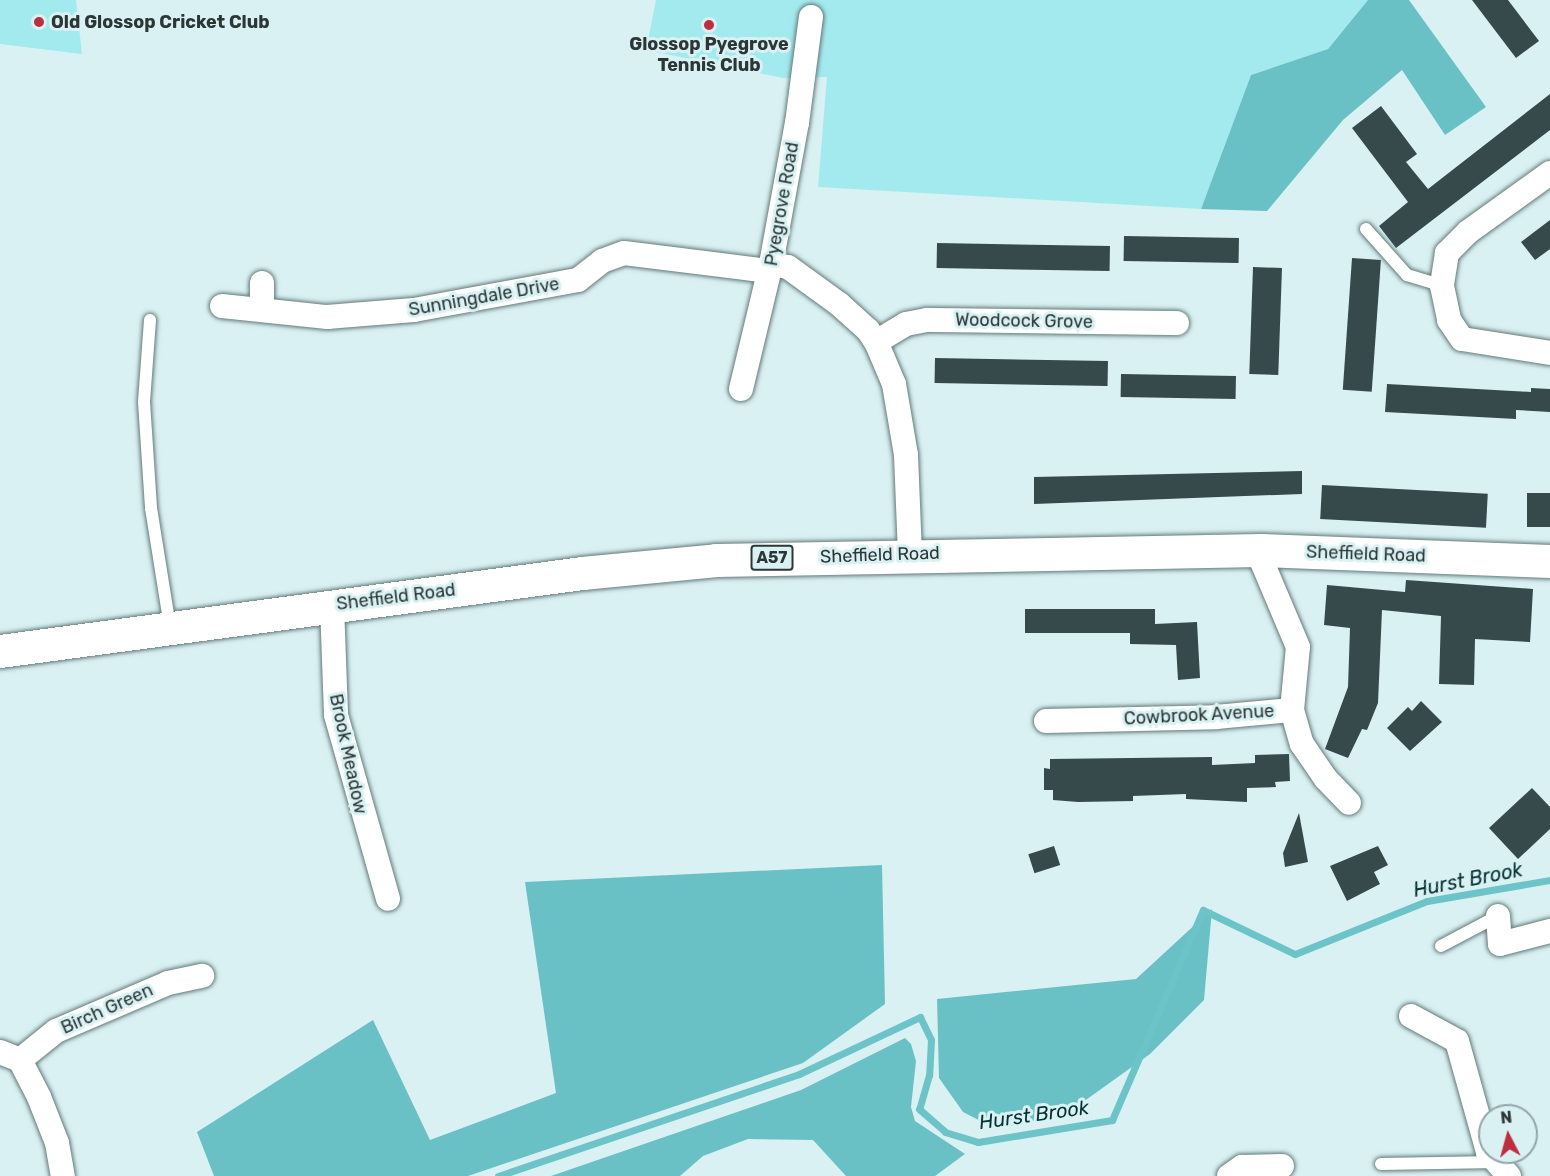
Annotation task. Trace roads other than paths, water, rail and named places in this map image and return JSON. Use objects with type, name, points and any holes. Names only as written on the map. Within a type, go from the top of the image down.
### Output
[{"type":"main road","name":"Sheffield Road","points":[[0,651],[332,605],[654,564],[910,554],[1261,550],[1550,561]]},
{"type":"street","name":"Pyegrove Road","points":[[741,389],[770,267],[797,123],[811,17]]},
{"type":"street","points":[[1550,173],[1468,232],[1447,252],[1442,286],[1449,320],[1462,339],[1550,353]]},
{"type":"street","name":"Sunningdale Drive","points":[[222,306],[327,317],[454,304],[495,293],[578,280],[602,261],[624,253],[770,267]]},
{"type":"street","points":[[770,267],[788,267],[839,304],[876,342],[894,384],[906,455],[910,554]]},
{"type":"street","points":[[262,283],[262,309]]},
{"type":"street","name":"Woodcock Grove","points":[[876,342],[906,324],[927,320],[1177,323]]},
{"type":"street","name":"Cowbrook Avenue","points":[[1046,721],[1216,717],[1292,710],[1298,647],[1266,572],[1261,550]]},
{"type":"street","name":"Brook Meadow","points":[[332,605],[336,715],[388,899]]},
{"type":"street","points":[[1292,710],[1294,723],[1308,754],[1349,803]]},
{"type":"street","points":[[1498,916],[1500,944],[1550,931]]},
{"type":"street","name":"Birch Green","points":[[10,1056],[56,1031],[168,982],[202,976]]},
{"type":"street","points":[[1411,1016],[1457,1041],[1468,1090],[1488,1152],[1502,1169]]},
{"type":"street","points":[[10,1056],[57,1143],[63,1176]]},
{"type":"street","points":[[1229,1176],[1242,1167],[1282,1167]]},
{"type":"lane","points":[[1366,229],[1401,270],[1420,281],[1442,286]]},
{"type":"lane","points":[[150,320],[144,402],[151,508],[171,627]]},
{"type":"lane","points":[[1441,946],[1498,916]]},
{"type":"lane","points":[[1381,1164],[1502,1169]]},
{"type":"waterway","name":"Hurst Brook","points":[[498,1176],[799,1074],[920,1017],[931,1040],[929,1075],[919,1109],[945,1132],[978,1142],[1112,1120],[1203,910],[1295,954],[1427,901],[1550,880]]},
{"type":"place","name":"Old Glossop Cricket Club","points":[[39,22]]},
{"type":"place","name":"Glossop Pyegrove Tennis Club","points":[[709,25]]}]
